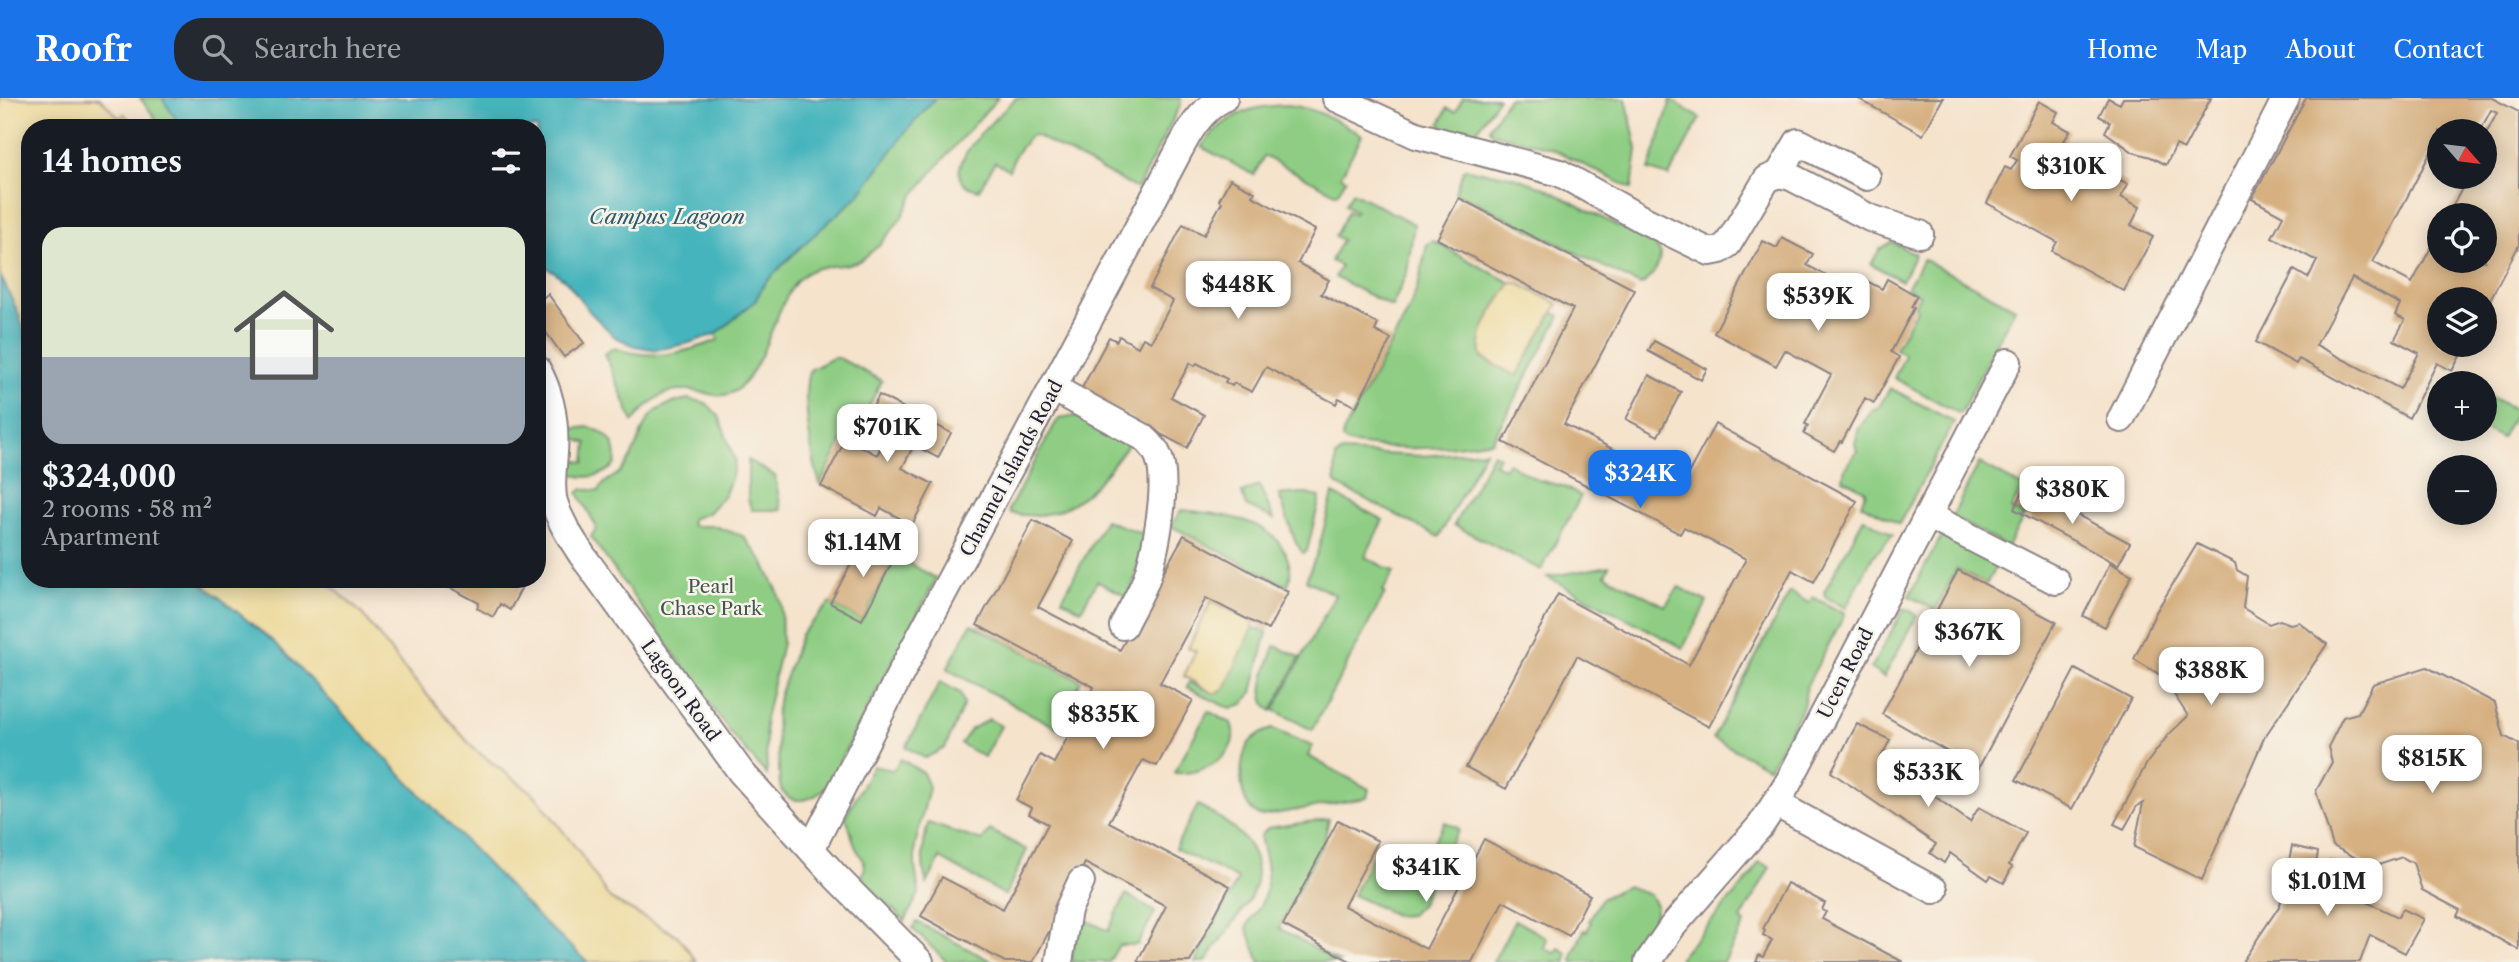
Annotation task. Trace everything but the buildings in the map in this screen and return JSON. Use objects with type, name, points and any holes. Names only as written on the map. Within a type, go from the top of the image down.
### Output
[{"type":"street","name":"Channel Islands Road","points":[[811,849],[908,659],[1134,233],[1198,118],[1224,98]]},
{"type":"street","points":[[1336,98],[1416,135],[1560,173],[1710,252],[1720,250],[1728,244],[1767,179],[1779,174],[1791,177],[1870,218],[1920,234]]},
{"type":"street","points":[[2121,419],[2286,98]]},
{"type":"street","points":[[1779,174],[1798,142],[1867,177]]},
{"type":"street","name":"Ucen Road","points":[[1648,962],[1672,928],[1751,837],[1787,785],[2008,362]]},
{"type":"street","name":"Lagoon Road","points":[[546,384],[553,414],[554,500],[561,522],[741,772],[920,962]]},
{"type":"street","points":[[1054,386],[1143,437],[1160,458],[1161,504],[1157,539],[1145,581],[1123,626]]},
{"type":"street","points":[[1929,516],[2056,581]]},
{"type":"street","points":[[1775,803],[1934,890]]},
{"type":"street","points":[[1059,962],[1068,910],[1082,882]]},
{"type":"green space","points":[[140,98],[162,98],[176,119],[156,119]]},
{"type":"green space","points":[[935,98],[998,98],[924,182],[903,215],[875,249],[857,262],[814,269],[797,281],[782,306],[757,365],[739,388],[728,394],[717,395],[680,390],[666,393],[650,403],[633,422],[605,354],[613,348],[640,354],[666,354],[718,340],[716,334],[755,301],[765,283],[825,223]]},
{"type":"green space","points":[[1016,98],[1181,98],[1181,104],[1137,189],[1031,135],[1015,155],[1009,170],[995,162],[979,190],[964,183],[959,173],[971,146]]},
{"type":"green space","points":[[1463,98],[1498,98],[1473,137],[1443,129],[1440,124],[1447,108],[1455,112]]},
{"type":"green space","points":[[1508,98],[1626,98],[1637,149],[1632,189],[1551,148],[1492,133],[1489,128]]},
{"type":"green space","points":[[1671,100],[1700,118],[1669,176],[1649,170]]},
{"type":"green space","points":[[1288,105],[1317,112],[1362,135],[1341,176],[1346,179],[1337,194],[1264,156],[1254,175],[1201,147],[1219,127],[1238,114],[1261,107]]},
{"type":"green space","points":[[1464,169],[1511,176],[1543,187],[1656,246],[1661,254],[1654,272],[1640,285],[1455,192]]},
{"type":"green space","points":[[1352,192],[1414,224],[1407,272],[1392,307],[1335,277],[1341,266],[1331,261],[1342,240],[1335,236],[1348,211],[1354,214],[1356,211],[1345,205]]},
{"type":"green space","points":[[1433,241],[1511,283],[1484,328],[1480,348],[1482,358],[1517,376],[1552,312],[1560,316],[1492,441],[1420,448],[1348,443],[1342,439],[1343,433],[1408,312],[1419,282],[1427,244]]},
{"type":"green space","points":[[1892,242],[1915,254],[1902,281],[1871,264],[1880,249]]},
{"type":"green space","points":[[1923,259],[2015,308],[1960,414],[1894,378],[1905,355],[1895,349],[1917,308],[1914,306],[1920,295],[1907,288]]},
{"type":"green space","points":[[833,358],[839,358],[882,381],[851,440],[844,437],[820,484],[808,426],[807,380],[810,370]]},
{"type":"green space","points":[[1890,388],[1954,422],[1899,524],[1861,504],[1866,491],[1843,479],[1845,468],[1857,451],[1855,444],[1858,430],[1872,410],[1879,407]]},
{"type":"green space","name":"Pearl Chase Park","points":[[688,399],[706,403],[719,416],[735,461],[725,494],[708,513],[691,519],[692,526],[714,526],[743,536],[762,560],[781,603],[782,643],[765,719],[767,775],[732,735],[591,537],[596,529],[595,524],[578,493],[583,489],[599,491],[631,458],[650,417],[670,404]]},
{"type":"green space","points":[[2497,400],[2516,410],[2501,438],[2497,436]]},
{"type":"green space","points":[[1076,416],[1126,442],[1127,446],[1092,488],[1064,508],[1048,514],[1010,513],[1009,509],[1055,424],[1059,419]]},
{"type":"green space","points":[[589,427],[610,440],[616,457],[615,464],[605,472],[586,477],[573,474],[568,470],[567,463],[572,460],[585,462],[587,443],[571,438],[571,429]]},
{"type":"green space","points":[[1485,451],[1439,537],[1338,485],[1335,480],[1336,457],[1342,452],[1421,456]]},
{"type":"green space","points":[[1493,453],[1499,456],[1495,464],[1504,468],[1508,463],[1538,480],[1562,486],[1581,496],[1541,570],[1454,525]]},
{"type":"green space","points":[[748,460],[775,476],[781,510],[752,510],[748,499]]},
{"type":"green space","points":[[1979,463],[2023,487],[2011,509],[2024,516],[2007,547],[1952,517]]},
{"type":"green space","points":[[1259,485],[1274,519],[1246,506],[1242,493]]},
{"type":"green space","points":[[1301,493],[1320,497],[1307,551],[1303,553],[1296,543],[1279,495]]},
{"type":"green space","points":[[1333,494],[1383,520],[1365,557],[1394,572],[1312,730],[1274,710],[1335,595],[1306,580],[1318,551]]},
{"type":"green space","points":[[1181,510],[1244,520],[1271,535],[1288,560],[1290,579],[1287,586],[1171,526]]},
{"type":"green space","points":[[1864,518],[1893,535],[1873,556],[1846,608],[1825,597],[1824,592]]},
{"type":"green space","points":[[1105,520],[1146,535],[1129,598],[1097,581],[1081,610],[1062,599]]},
{"type":"green space","points":[[1943,533],[1998,562],[1986,585],[1957,569],[1935,610],[1909,596]]},
{"type":"green space","points":[[896,555],[936,579],[826,787],[808,799],[795,800],[784,793],[780,786],[776,716],[779,696],[801,634],[830,603],[862,620]]},
{"type":"green space","points":[[1609,566],[1605,575],[1665,606],[1679,587],[1707,602],[1683,648],[1547,577]]},
{"type":"green space","points":[[1790,592],[1809,603],[1813,597],[1845,614],[1807,685],[1803,706],[1769,768],[1713,738]]},
{"type":"green space","points":[[1904,608],[1917,615],[1884,677],[1871,669]]},
{"type":"green space","points":[[971,624],[1081,681],[1057,728],[947,669]]},
{"type":"green space","points":[[1253,628],[1267,632],[1252,692],[1243,704],[1232,708],[1224,706],[1187,687],[1189,682],[1216,694],[1225,688]]},
{"type":"green space","points":[[1275,646],[1300,657],[1272,711],[1266,705],[1263,689]]},
{"type":"green space","points":[[940,682],[960,693],[964,704],[945,748],[925,758],[906,747]]},
{"type":"green space","points":[[1208,711],[1231,723],[1231,745],[1226,754],[1207,767],[1174,773]]},
{"type":"green space","points":[[989,719],[1001,726],[984,757],[961,744],[970,730]]},
{"type":"green space","points":[[1273,729],[1312,746],[1308,756],[1369,789],[1367,798],[1262,816],[1254,812],[1244,795],[1242,761],[1251,740]]},
{"type":"green space","points":[[901,759],[923,773],[929,787],[915,846],[919,893],[905,921],[861,878],[865,865],[845,817],[873,766],[893,770]]},
{"type":"green space","points":[[1198,805],[1235,829],[1252,851],[1256,864],[1252,894],[1206,962],[1195,962],[1238,879],[1175,848]]},
{"type":"green space","points":[[1329,819],[1324,841],[1279,928],[1338,962],[1260,962],[1247,929],[1261,904],[1267,886],[1267,870],[1260,836],[1268,828]]},
{"type":"green space","points":[[1445,822],[1458,828],[1458,831],[1434,871],[1421,904],[1410,915],[1397,916],[1353,895],[1379,843],[1421,864]]},
{"type":"green space","points":[[928,823],[982,841],[990,830],[1027,850],[1005,895],[940,858],[927,884],[923,854]]},
{"type":"green space","points":[[1759,862],[1770,867],[1741,920],[1745,923],[1724,962],[1678,962],[1752,875]]},
{"type":"green space","points":[[1627,886],[1650,895],[1656,905],[1654,920],[1632,962],[1572,962],[1584,930],[1587,931],[1591,923],[1589,921],[1601,899]]},
{"type":"green space","points":[[1126,894],[1155,912],[1137,945],[1119,945],[1109,962],[1072,962],[1075,914],[1108,931]]},
{"type":"green space","points":[[1515,920],[1547,938],[1544,948],[1555,953],[1559,948],[1567,953],[1566,962],[1493,962]]},
{"type":"green space","points":[[917,922],[993,962],[947,962],[912,928]]},
{"type":"sand","points":[[0,98],[100,98],[119,118],[124,114],[129,119],[21,119],[21,321],[0,275]]},
{"type":"sand","points":[[1511,283],[1517,283],[1558,304],[1516,376],[1482,357],[1480,347],[1488,318]]},
{"type":"sand","points":[[208,588],[334,588],[362,614],[402,666],[474,749],[535,795],[579,852],[610,899],[678,936],[697,962],[588,962],[540,919],[275,643]]},
{"type":"sand","points":[[1211,601],[1253,622],[1253,628],[1225,688],[1215,694],[1184,676],[1196,651],[1188,648]]},
{"type":"water","name":"Campus Lagoon","points":[[162,98],[935,98],[904,134],[859,195],[795,252],[765,283],[755,301],[716,334],[656,350],[635,346],[615,337],[590,312],[567,282],[546,268],[546,119],[176,119]]},
{"type":"water","points":[[0,275],[21,321],[21,588],[208,588],[275,643],[540,919],[588,962],[0,962]]}]
